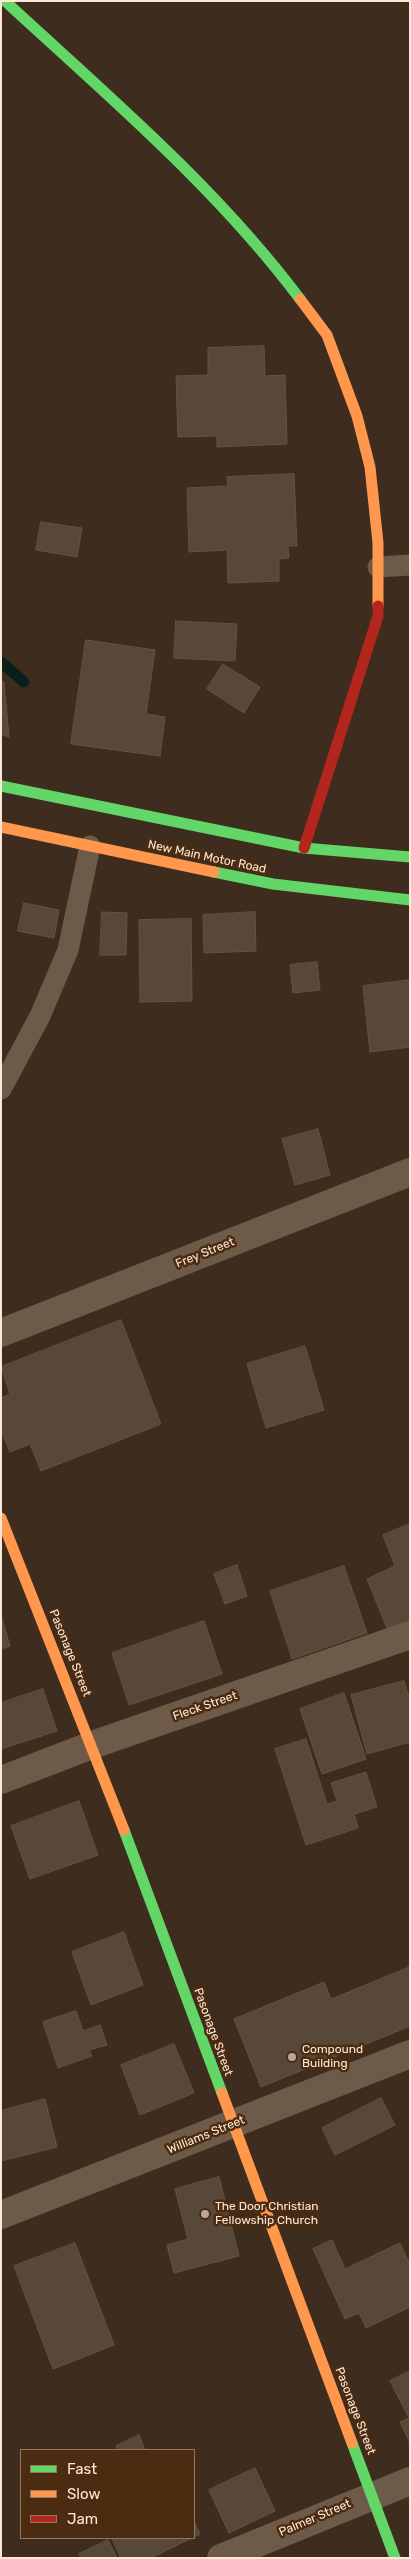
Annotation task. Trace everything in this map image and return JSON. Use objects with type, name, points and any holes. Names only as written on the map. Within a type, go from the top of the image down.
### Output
[{"type":"main road","points":[[5,1],[183,164],[273,263],[327,335],[357,416],[370,468],[378,543],[378,616],[304,848]]},
{"type":"main road","points":[[1,786],[304,848],[410,857]]},
{"type":"main road","name":"New Main Motor Road","points":[[1,827],[273,884],[410,900]]},
{"type":"main road","name":"Pasonage Street","points":[[1,1518],[92,1745],[395,2558]]},
{"type":"street","name":"Frey Street","points":[[1,1333],[410,1172]]},
{"type":"street","name":"Fleck Street","points":[[1,1780],[92,1745],[410,1635]]},
{"type":"street","name":"Williams Street","points":[[1,2215],[410,2054]]},
{"type":"street","name":"Palmer Street","points":[[221,2558],[371,2495],[410,2481]]},
{"type":"lane","points":[[378,567],[410,565]]},
{"type":"lane","points":[[1,1089],[40,1016],[68,950],[90,846]]},
{"type":"building","points":[[264,346],[265,376],[285,375],[287,444],[217,447],[217,436],[178,437],[176,376],[208,375],[208,348]]},
{"type":"building","points":[[294,474],[297,546],[288,546],[289,558],[279,559],[279,581],[228,583],[227,550],[189,552],[187,488],[228,486],[227,477]]},
{"type":"building","points":[[41,522],[82,528],[77,557],[36,550]]},
{"type":"building","points":[[176,621],[237,624],[235,661],[174,658]]},
{"type":"building","points":[[86,640],[155,650],[146,714],[165,717],[160,756],[71,744]]},
{"type":"building","points":[[223,664],[260,687],[244,713],[207,689]]},
{"type":"building","points":[[1,681],[4,682],[9,737],[1,734]]},
{"type":"building","points":[[24,903],[59,910],[54,938],[18,931]]},
{"type":"building","points":[[102,912],[127,913],[126,955],[100,955]]},
{"type":"building","points":[[255,912],[256,951],[204,953],[203,915]]},
{"type":"building","points":[[191,919],[192,1001],[140,1002],[139,920]]},
{"type":"building","points":[[317,962],[320,990],[293,993],[290,965]]},
{"type":"building","points":[[410,980],[410,1047],[370,1052],[363,986]]},
{"type":"building","points":[[318,1129],[330,1175],[295,1185],[282,1139]]},
{"type":"building","points":[[121,1320],[161,1424],[41,1471],[30,1444],[10,1452],[1,1431],[1,1398],[10,1394],[1,1367]]},
{"type":"building","points":[[305,1346],[324,1410],[266,1428],[247,1364]]},
{"type":"building","points":[[410,1524],[410,1624],[389,1633],[367,1579],[395,1566],[383,1535]]},
{"type":"building","points":[[237,1565],[247,1596],[225,1604],[214,1574]]},
{"type":"building","points":[[344,1566],[367,1633],[292,1659],[270,1591]]},
{"type":"building","points":[[1,1615],[10,1646],[1,1649]]},
{"type":"building","points":[[204,1621],[222,1674],[129,1705],[112,1653]]},
{"type":"building","points":[[404,1681],[410,1701],[410,1742],[367,1754],[351,1695]]},
{"type":"building","points":[[43,1689],[57,1731],[1,1749],[1,1703]]},
{"type":"building","points":[[344,1693],[366,1759],[322,1774],[300,1709]]},
{"type":"building","points":[[306,1739],[327,1804],[337,1801],[331,1783],[366,1772],[377,1807],[354,1814],[358,1828],[306,1845],[275,1749]]},
{"type":"building","points":[[79,1801],[98,1855],[30,1879],[11,1826]]},
{"type":"building","points":[[124,1932],[143,1985],[91,2005],[72,1952]]},
{"type":"building","name":"Compound Building","points":[[410,1967],[410,2026],[261,2087],[234,2019],[324,1982],[331,1999]]},
{"type":"building","points":[[76,2011],[83,2031],[100,2025],[107,2045],[89,2050],[92,2056],[58,2068],[43,2022]]},
{"type":"building","points":[[174,2044],[194,2093],[140,2115],[121,2065]]},
{"type":"building","points":[[381,2098],[395,2125],[335,2155],[322,2128]]},
{"type":"building","points":[[45,2099],[57,2147],[1,2161],[1,2111]]},
{"type":"building","name":"The Door Christian Fellowship Church","points":[[219,2177],[239,2256],[174,2273],[167,2245],[188,2239],[175,2189]]},
{"type":"building","points":[[332,2240],[345,2269],[400,2243],[410,2265],[410,2307],[366,2328],[359,2313],[345,2319],[313,2249]]},
{"type":"building","points":[[75,2243],[114,2345],[53,2369],[14,2266]]},
{"type":"building","points":[[410,2371],[410,2443],[400,2422],[409,2418],[390,2381]]},
{"type":"building","points":[[139,2435],[145,2449],[118,2449],[116,2446]]},
{"type":"building","points":[[255,2468],[275,2511],[229,2533],[209,2490]]},
{"type":"building","points":[[195,2523],[200,2534],[195,2536]]},
{"type":"building","points":[[112,2539],[190,2539],[151,2558],[121,2558]]},
{"type":"building","points":[[108,2540],[117,2558],[81,2558],[79,2554]]},
{"type":"waterway","points":[[1,662],[24,682]]},
{"type":"traffic: fast","points":[[5,1],[160,144],[197,181],[233,219],[300,299]]},
{"type":"traffic: fast","points":[[1,786],[304,848],[410,857]]},
{"type":"traffic: fast","points":[[214,872],[273,884],[410,900]]},
{"type":"traffic: fast","points":[[124,1830],[222,2093]]},
{"type":"traffic: fast","points":[[352,2443],[395,2558]]},
{"type":"traffic: slow","points":[[300,299],[327,335],[357,416],[370,467],[378,543],[378,606]]},
{"type":"traffic: slow","points":[[1,827],[214,872]]},
{"type":"traffic: slow","points":[[1,1518],[124,1830]]},
{"type":"traffic: slow","points":[[222,2093],[352,2443]]},
{"type":"traffic: jam","points":[[304,848],[378,616],[378,606]]},
{"type":"place","name":"Compound Building","points":[[292,2057]]},
{"type":"place","name":"The Door Christian Fellowship Church","points":[[205,2214]]}]
